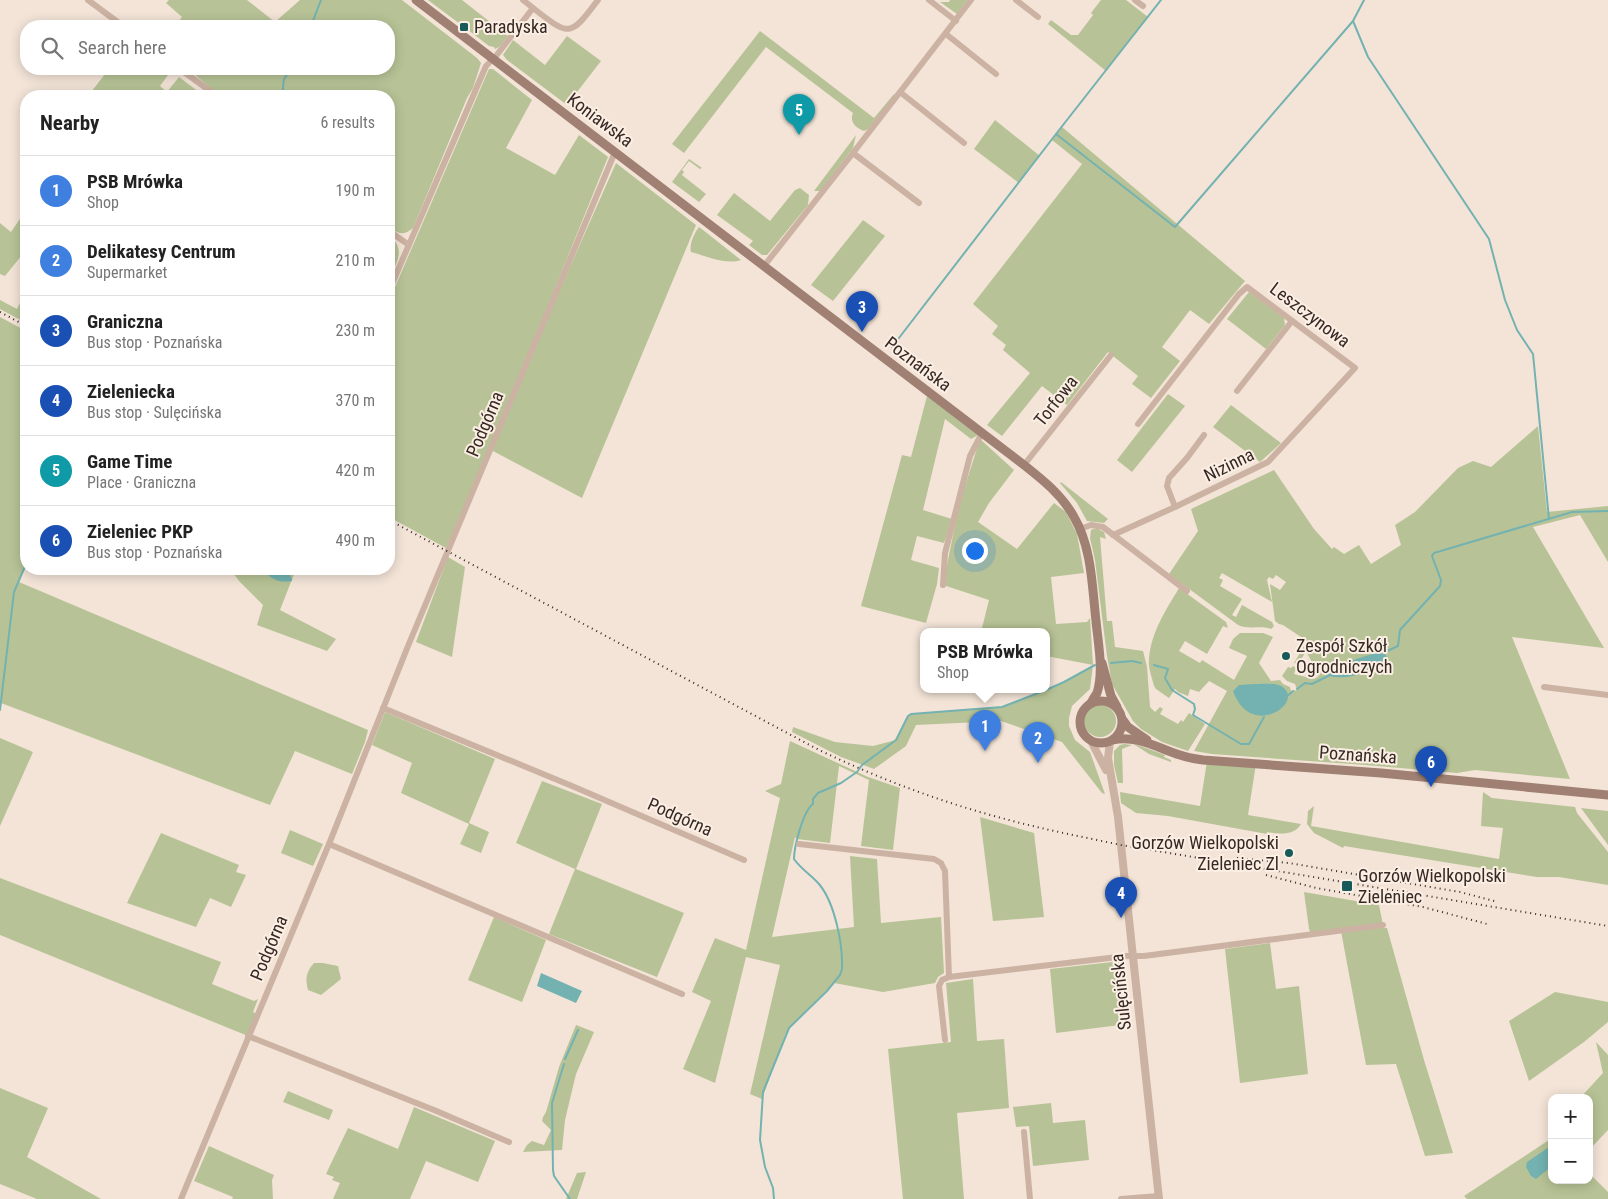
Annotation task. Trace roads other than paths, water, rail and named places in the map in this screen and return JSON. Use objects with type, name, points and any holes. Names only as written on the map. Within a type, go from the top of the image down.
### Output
[{"type":"main road","name":"Koniawska","points":[[416,0],[764,266]]},
{"type":"main road","name":"Poznańska","points":[[764,266],[1024,465],[1060,496],[1080,529],[1090,568],[1099,653],[1098,683],[1096,695],[1091,703]]},
{"type":"main road","name":"Poznańska","points":[[1099,653],[1109,690],[1118,710]]},
{"type":"main road","points":[[1106,701],[1118,710],[1123,720],[1121,732],[1112,740],[1104,743],[1091,740],[1082,733],[1079,720],[1082,711],[1091,703],[1106,701]]},
{"type":"main road","name":"Poznańska","points":[[1123,720],[1128,728],[1167,751]]},
{"type":"main road","name":"Poznańska","points":[[1112,740],[1125,738],[1203,760],[1381,773],[1608,795]]},
{"type":"street","points":[[88,0],[115,20]]},
{"type":"street","points":[[523,0],[558,27],[570,29],[579,24],[598,0]]},
{"type":"street","points":[[929,0],[956,21]]},
{"type":"street","points":[[764,266],[854,153],[971,0]]},
{"type":"street","points":[[1016,0],[1038,17]]},
{"type":"street","points":[[1135,0],[1142,6]]},
{"type":"street","points":[[395,277],[484,70],[534,8]]},
{"type":"street","points":[[946,34],[996,74]]},
{"type":"street","points":[[188,75],[209,90]]},
{"type":"street","points":[[900,92],[964,143]]},
{"type":"street","name":"Podgórna","points":[[181,1199],[615,152]]},
{"type":"street","points":[[854,153],[918,203]]},
{"type":"street","points":[[395,235],[409,245]]},
{"type":"street","name":"Leszczynowa","points":[[1138,424],[1239,294],[1247,287],[1355,368]]},
{"type":"street","points":[[1237,391],[1292,321]]},
{"type":"street","name":"Torfowa","points":[[1024,465],[1111,355]]},
{"type":"street","name":"Nizinna","points":[[1113,535],[1268,462],[1355,368]]},
{"type":"street","points":[[942,585],[945,553],[970,456],[982,433]]},
{"type":"street","points":[[1175,507],[1167,486],[1169,478],[1204,435]]},
{"type":"street","points":[[1080,529],[1095,524],[1103,527],[1188,591]]},
{"type":"street","points":[[1544,687],[1608,695]]},
{"type":"street","name":"Podgórna","points":[[383,708],[744,860]]},
{"type":"street","name":"Sulęcińska","points":[[1091,740],[1111,782]]},
{"type":"street","name":"Sulęcińska","points":[[1112,740],[1108,758],[1118,813],[1159,1197]]},
{"type":"street","points":[[329,844],[682,994]]},
{"type":"street","points":[[799,844],[934,859],[941,863],[945,871],[949,977]]},
{"type":"street","points":[[946,1040],[939,986],[942,980],[949,977],[1144,956],[1383,925]]},
{"type":"street","points":[[248,1036],[509,1142]]},
{"type":"street","points":[[1024,1132],[1030,1199]]},
{"type":"street","points":[[1122,1199],[1159,1197]]},
{"type":"water","points":[[268,575],[290,575],[292,581],[284,582]]},
{"type":"water","points":[[1383,651],[1387,657],[1383,662],[1368,671],[1342,677],[1327,675],[1336,667]]},
{"type":"water","points":[[1239,685],[1278,685],[1284,688],[1288,695],[1281,709],[1272,714],[1262,716],[1251,713],[1241,705],[1233,691]]},
{"type":"water","points":[[541,973],[582,991],[576,1003],[537,986]]},
{"type":"water","points":[[1548,1148],[1548,1169],[1536,1179],[1531,1176],[1526,1167],[1527,1162]]},
{"type":"waterway","points":[[313,20],[321,0]]},
{"type":"waterway","points":[[1056,134],[1161,0]]},
{"type":"waterway","points":[[892,347],[1056,134],[1175,227],[1353,21],[1364,0]]},
{"type":"waterway","points":[[1353,21],[1368,57],[1489,239],[1505,300],[1517,330],[1533,354],[1549,519]]},
{"type":"waterway","points":[[283,90],[284,79],[287,75]]},
{"type":"waterway","points":[[1383,653],[1398,646],[1400,630],[1440,586],[1441,580],[1432,556],[1434,553],[1572,512],[1608,511]]},
{"type":"waterway","points":[[0,710],[14,592],[21,575]]},
{"type":"waterway","points":[[1111,663],[1132,661],[1141,663]]},
{"type":"waterway","points":[[1050,688],[1095,665]]},
{"type":"waterway","points":[[1154,665],[1168,669],[1165,678],[1172,690],[1194,704],[1193,715],[1241,744],[1249,744],[1264,717]]},
{"type":"waterway","points":[[1297,689],[1305,683],[1312,684],[1330,675]]},
{"type":"waterway","points":[[1286,697],[1293,691]]},
{"type":"waterway","points":[[774,1199],[773,1188],[765,1167],[760,1140],[763,1092],[789,1028],[827,991],[840,975],[842,969],[837,925],[825,892],[794,859],[800,830],[806,814],[813,804],[813,799],[818,793],[841,783],[857,772],[862,765],[896,740],[908,716],[911,714],[1002,707],[1038,693]]},
{"type":"waterway","points":[[565,1059],[578,1030]]},
{"type":"waterway","points":[[564,1064],[552,1103],[553,1170],[554,1176],[570,1199]]},
{"type":"railway","points":[[0,312],[20,323]]},
{"type":"railway","points":[[395,523],[819,750],[865,771],[936,798],[1023,824],[1121,845],[1608,926]]},
{"type":"railway","points":[[1237,858],[1289,863],[1460,892],[1498,902]]},
{"type":"railway","points":[[1266,875],[1316,888],[1423,907],[1487,924]]},
{"type":"place","name":"Paradyska","points":[[464,27]]},
{"type":"place","name":"Game Time","points":[[799,135]]},
{"type":"place","name":"Graniczna","points":[[862,332]]},
{"type":"place","name":"Zespół Szkół Ogrodniczych","points":[[1286,656]]},
{"type":"place","name":"PSB Mrówka","points":[[985,751]]},
{"type":"place","name":"Delikatesy Centrum","points":[[1038,763]]},
{"type":"place","name":"Zieleniec PKP","points":[[1431,787]]},
{"type":"place","name":"Gorzów Wielkopolski Zieleniec Zl","points":[[1289,853]]},
{"type":"place","name":"Gorzów Wielkopolski Zieleniec","points":[[1347,886]]},
{"type":"place","name":"Zieleniecka","points":[[1121,918]]}]
